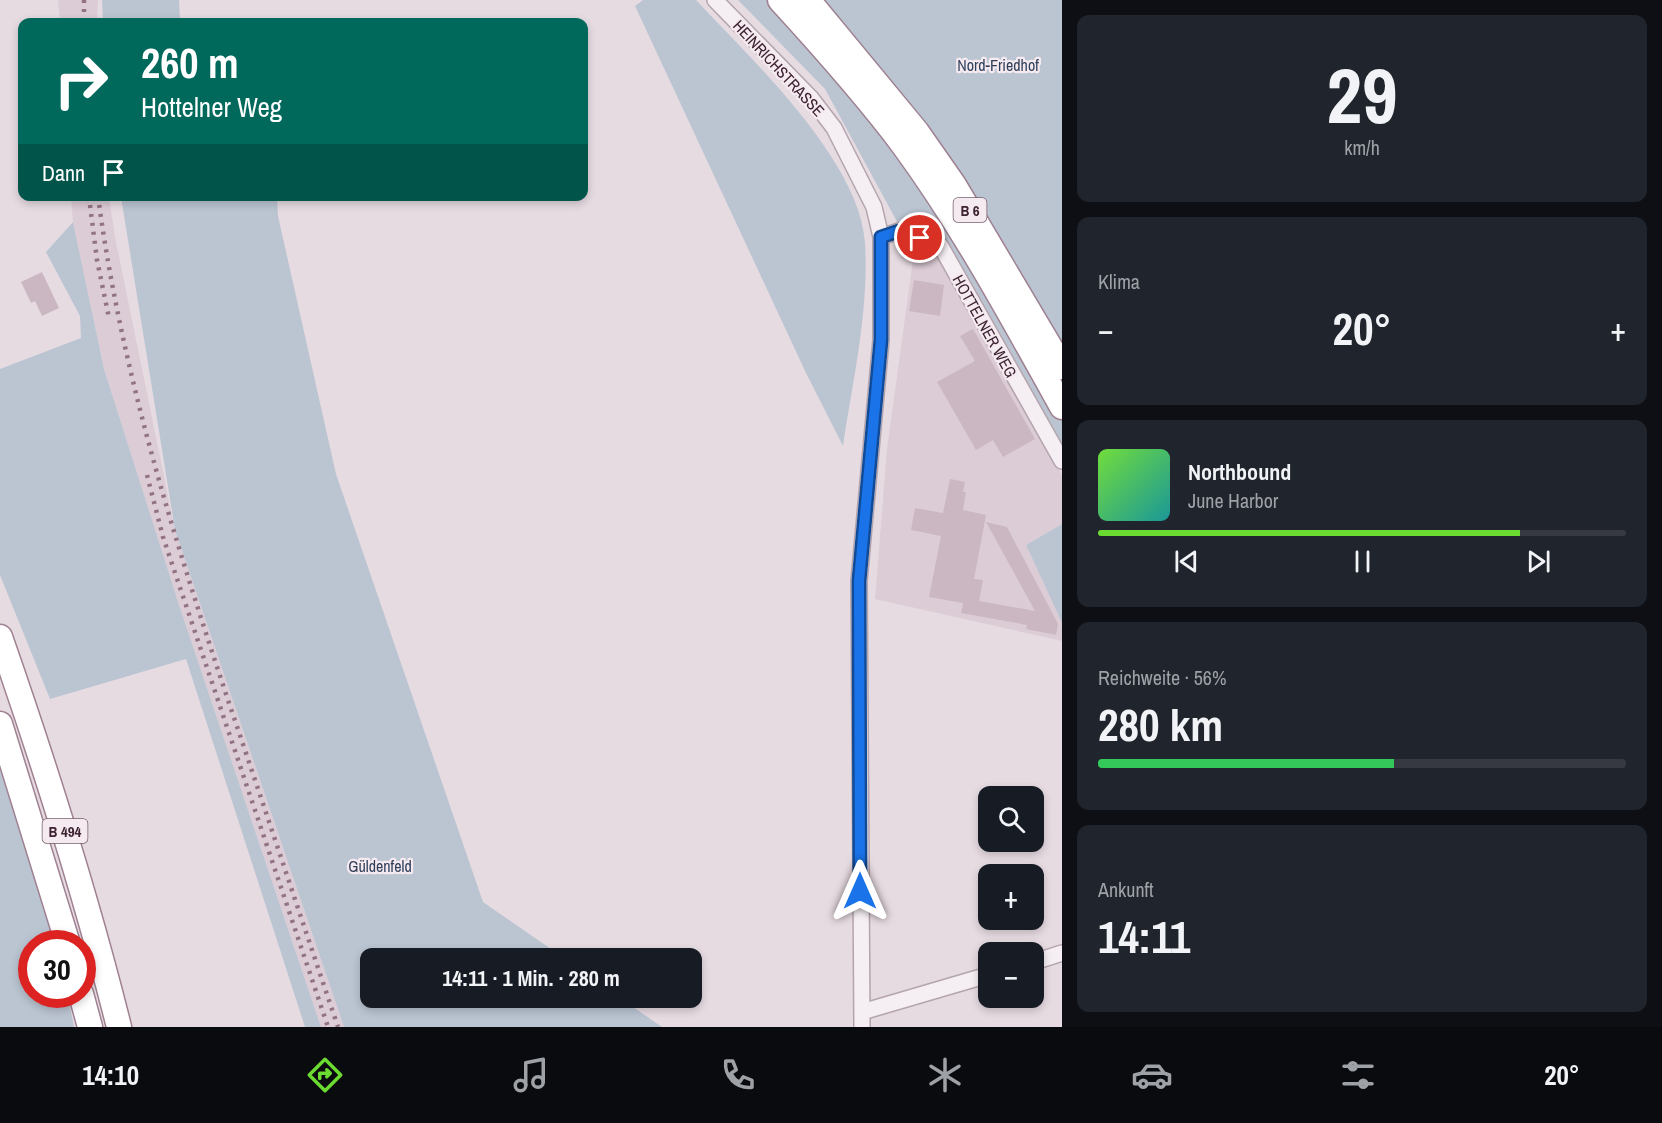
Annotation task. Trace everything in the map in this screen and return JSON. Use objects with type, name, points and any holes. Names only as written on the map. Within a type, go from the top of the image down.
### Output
[{"type":"highway","name":"B 6","points":[[780,0],[836,47],[917,132],[954,185],[1062,367]]},
{"type":"highway","name":"B 6","points":[[808,0],[836,47]]},
{"type":"highway","name":"B 6","points":[[856,70],[903,146],[943,203],[1062,407]]},
{"type":"highway","name":"B 494","points":[[0,637],[43,758],[85,895],[119,1027]]},
{"type":"highway","name":"B 494","points":[[0,724],[64,930]]},
{"type":"highway","points":[[85,1008],[90,1027]]},
{"type":"street","name":"HEINRICHSTRASSE","points":[[715,0],[811,98],[834,128],[874,207],[881,237],[881,340],[859,581],[862,1019]]},
{"type":"street","name":"HOTTELNER WEG","points":[[881,237],[899,231],[940,245],[1062,461]]},
{"type":"street","points":[[1044,959],[1062,953]]},
{"type":"street","points":[[862,1019],[978,978]]},
{"type":"shaded area","points":[[58,0],[98,0],[97,18],[60,18]]},
{"type":"shaded area","points":[[71,201],[110,201],[175,530],[344,1027],[321,1027],[180,608],[104,369],[73,222]]},
{"type":"shaded area","points":[[915,245],[932,250],[946,269],[1062,475],[1062,524],[1026,545],[1062,623],[1062,641],[875,599],[887,449]]},
{"type":"green space","points":[[102,0],[179,0],[180,18],[103,18]]},
{"type":"green space","points":[[643,0],[696,0],[799,112],[824,145],[844,178],[859,211],[865,243],[865,294],[843,446],[806,373],[635,6]]},
{"type":"green space","name":"Nord-Friedhof","points":[[738,0],[1062,0],[1062,454],[942,242],[901,229],[825,89]]},
{"type":"green space","name":"Güldenfeld","points":[[122,201],[277,201],[278,216],[336,474],[483,902],[550,948],[360,948],[360,1008],[634,1008],[662,1027],[344,1027],[175,530]]},
{"type":"green space","points":[[73,222],[104,369],[180,608],[321,1027],[305,1027],[186,659],[50,699],[0,575],[0,369],[81,338],[80,316],[46,252]]},
{"type":"green space","points":[[1062,524],[1062,623],[1026,545]]},
{"type":"green space","points":[[0,760],[51,930],[18,930],[18,1008],[70,1008],[74,1027],[0,1027]]},
{"type":"building","points":[[42,272],[59,308],[42,316],[35,301],[31,303],[21,282]]},
{"type":"building","points":[[914,280],[944,285],[940,316],[909,311]]},
{"type":"building","points":[[973,329],[1035,439],[1003,457],[993,440],[976,450],[937,382],[975,361],[960,336]]},
{"type":"building","points":[[950,479],[965,482],[963,510],[986,515],[974,579],[983,580],[979,601],[1035,611],[986,522],[1007,527],[1058,624],[1056,635],[1026,629],[1027,625],[961,613],[963,603],[929,597],[941,536],[911,530],[915,508],[943,513]]},
{"type":"railway","points":[[84,0],[84,18]]},
{"type":"railway","points":[[99,201],[120,325],[169,514],[338,1027]]},
{"type":"railway","points":[[90,205],[97,260],[109,318]]},
{"type":"railway","points":[[147,475],[163,537],[328,1027]]},
{"type":"route","points":[[860,891],[859,581],[881,340],[883,303],[881,237],[899,231],[920,238]]}]
